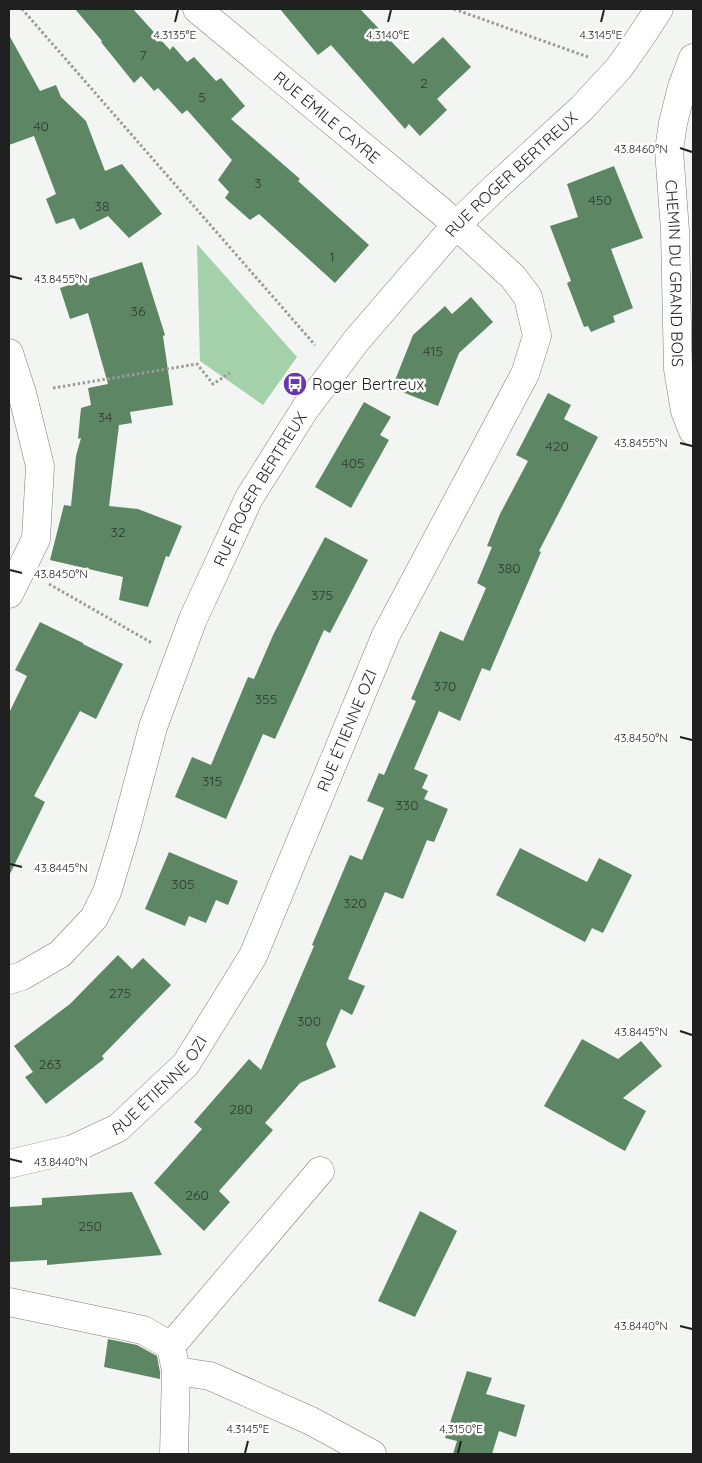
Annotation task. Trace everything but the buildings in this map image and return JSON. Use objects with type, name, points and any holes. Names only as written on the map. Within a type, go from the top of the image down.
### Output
[{"type":"street","name":"RUE ÉMILE CAYRE","points":[[197,9],[456,225]]},
{"type":"street","name":"RUE ROGER BERTREUX","points":[[9,980],[22,976],[60,954],[94,918],[107,892],[153,727],[193,619],[249,498],[305,409],[356,341],[456,225],[581,109],[619,68],[659,9]]},
{"type":"street","name":"CHEMIN DU GRAND BOIS","points":[[693,58],[672,122],[669,150],[674,231],[678,369],[686,411],[693,431]]},
{"type":"street","name":"RUE ÉTIENNE OZI","points":[[9,1164],[73,1149],[118,1128],[186,1064],[253,956],[386,634],[525,374],[536,336],[528,297],[513,277],[456,225]]},
{"type":"street","points":[[9,352],[22,392],[40,466],[36,539],[9,594]]},
{"type":"street","points":[[174,1454],[174,1359],[320,1171]]},
{"type":"street","points":[[9,1302],[143,1330],[174,1359],[311,1420],[372,1454]]},
{"type":"path","points":[[22,9],[335,368]]},
{"type":"path","points":[[454,9],[619,68]]},
{"type":"path","points":[[22,392],[197,364],[213,384],[230,373]]},
{"type":"path","points":[[22,568],[178,659]]},
{"type":"shaded area","points":[[197,244],[297,357],[263,405],[200,361]]},
{"type":"place","name":"Roger Bertreux","points":[[295,384]]}]
